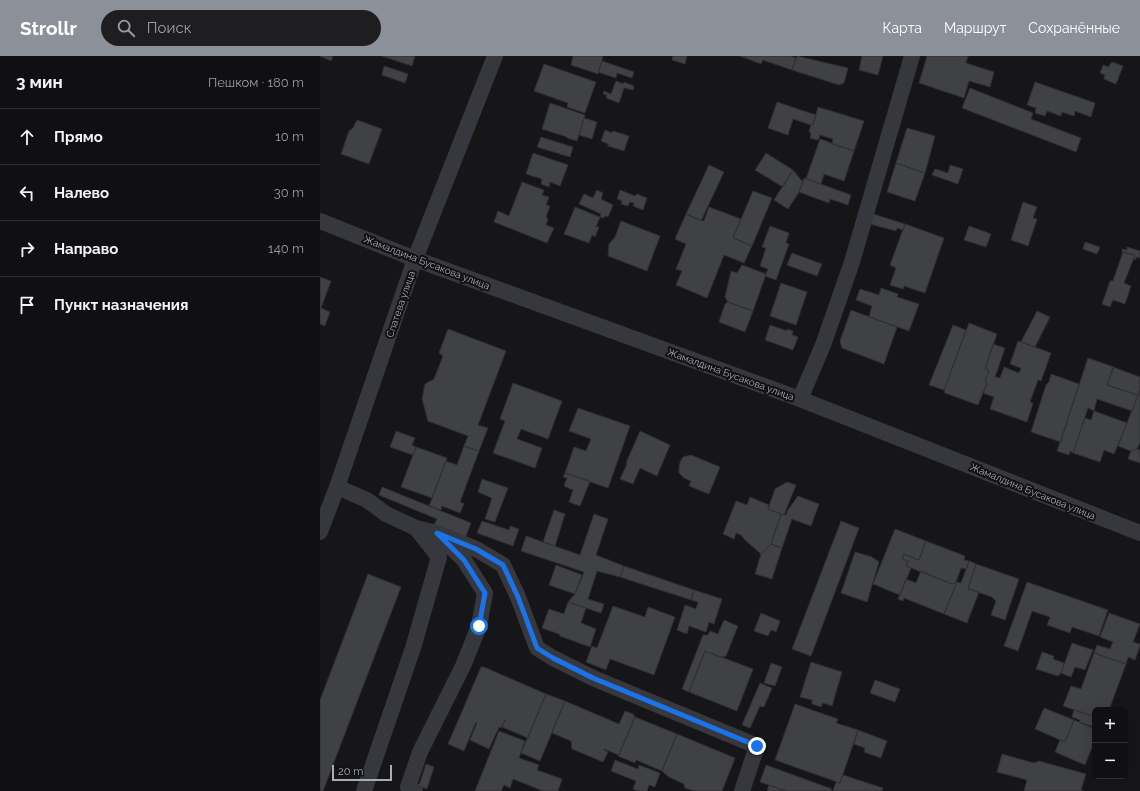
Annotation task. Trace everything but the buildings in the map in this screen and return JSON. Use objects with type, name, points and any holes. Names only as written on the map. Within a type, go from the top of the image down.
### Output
[{"type":"street","name":"Спатева улица","points":[[320,532],[337,487],[415,259],[495,56]]},
{"type":"street","points":[[800,399],[823,346],[852,262],[912,56]]},
{"type":"street","name":"Жамалдина Бусакова улица","points":[[320,221],[415,259],[800,399],[1140,533]]},
{"type":"street","points":[[337,487],[367,500],[386,514],[416,528],[437,533],[476,549],[503,565],[518,597],[537,648],[553,658],[593,678],[757,746],[742,791]]},
{"type":"street","points":[[364,791],[413,648],[439,557],[416,528]]},
{"type":"street","points":[[415,791],[408,787],[420,752],[463,666],[479,626],[485,593],[464,560],[437,533]]},
{"type":"route","points":[[479,626],[485,593],[464,560],[437,533],[476,549],[503,565],[518,597],[537,648],[553,658],[593,678],[757,746]]}]
